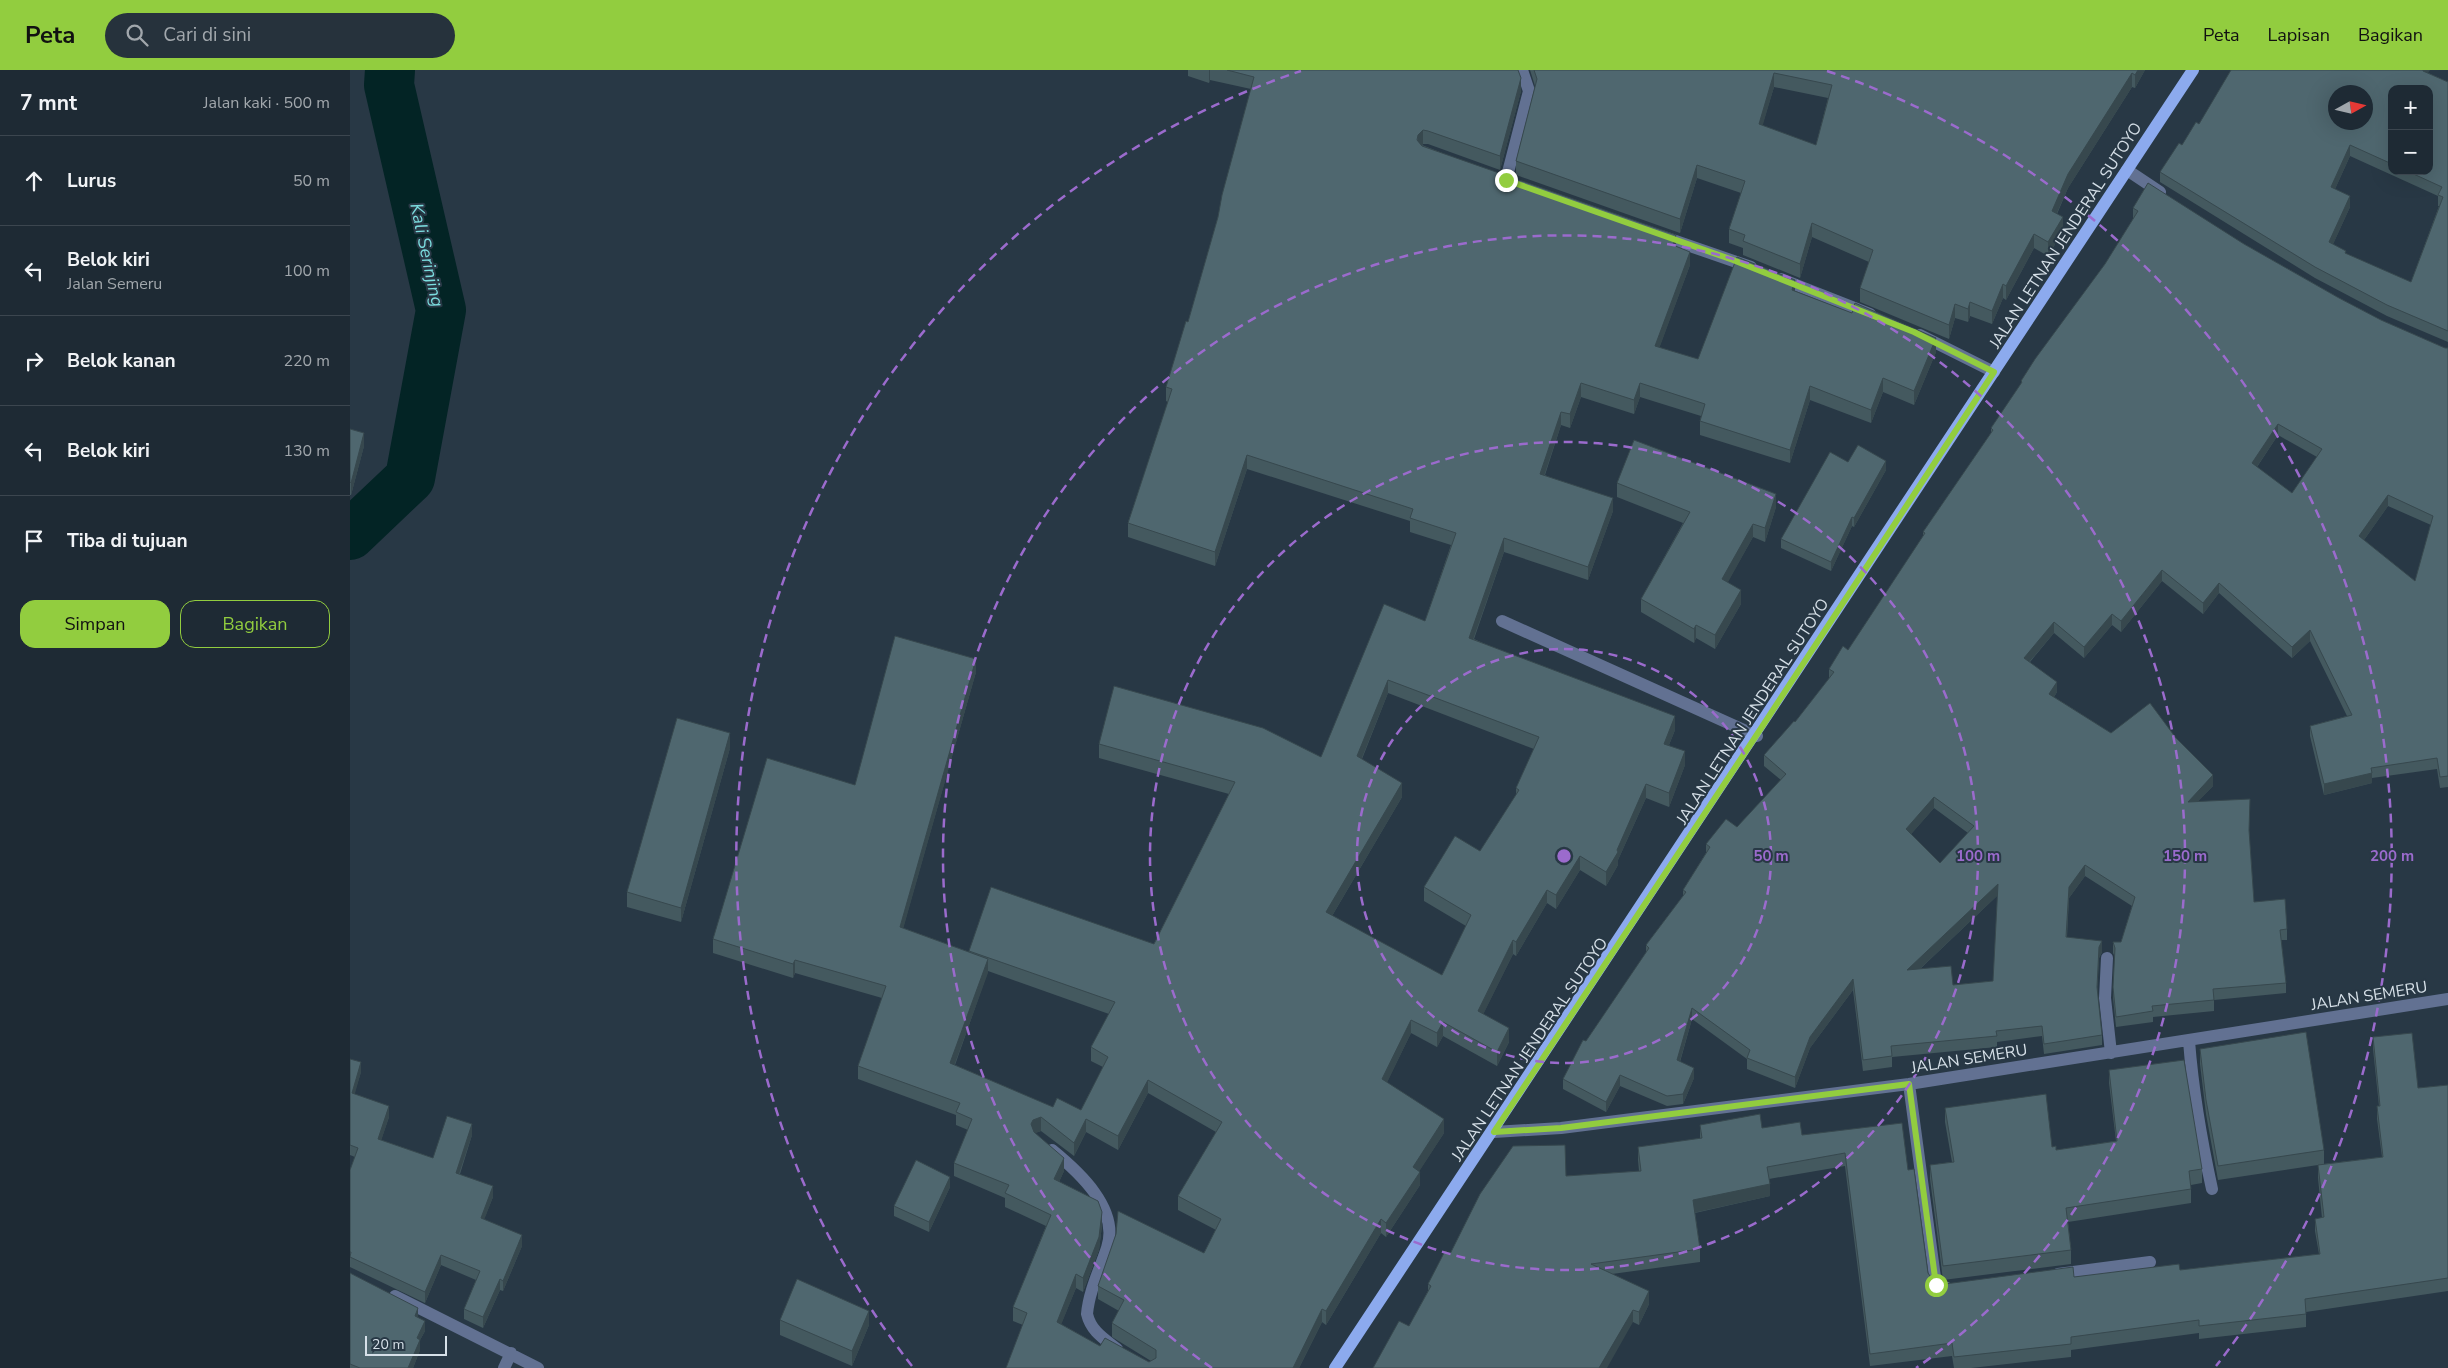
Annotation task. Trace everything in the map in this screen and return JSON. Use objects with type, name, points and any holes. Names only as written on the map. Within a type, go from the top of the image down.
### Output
[{"type":"main road","name":"JALAN LETNAN JENDERAL SUTOYO","points":[[1335,1368],[1756,736],[2193,70]]},
{"type":"street","points":[[1506,180],[1530,91],[1522,70]]},
{"type":"street","points":[[2127,170],[2172,200]]},
{"type":"street","points":[[1651,232],[1765,273],[1878,317]]},
{"type":"street","points":[[1905,328],[1994,372]]},
{"type":"street","points":[[1502,621],[1756,736]]},
{"type":"street","points":[[2107,958],[2105,998],[2111,1053]]},
{"type":"street","name":"JALAN SEMERU","points":[[1494,1132],[1561,1128],[1909,1084],[2448,999]]},
{"type":"street","points":[[2189,1041],[2193,1090],[2200,1136],[2212,1189]]},
{"type":"street","points":[[1909,1084],[1936,1285],[1944,1289],[1963,1286]]},
{"type":"street","points":[[1038,1139],[1066,1162],[1081,1178],[1097,1197],[1108,1215],[1110,1237],[1087,1314],[1089,1325],[1093,1330],[1124,1354]]},
{"type":"street","points":[[2042,1276],[2150,1262]]},
{"type":"street","points":[[385,1292],[538,1368]]},
{"type":"street","points":[[504,1368],[511,1353]]},
{"type":"building","points":[[1227,70],[1518,70],[1521,78],[1500,156],[1423,130],[1418,135],[1417,140],[1422,146],[1676,235],[1673,245],[1690,252],[1655,346],[1698,359],[1737,257],[1795,280],[1792,290],[1852,313],[1855,303],[1936,338],[1914,391],[1883,378],[1871,410],[1810,386],[1790,450],[1700,421],[1705,404],[1640,383],[1634,400],[1581,383],[1570,414],[1561,412],[1540,474],[1613,498],[1588,567],[1504,538],[1469,638],[1675,716],[1664,744],[1685,751],[1669,793],[1646,784],[1617,850],[1618,852],[1606,872],[1580,856],[1556,895],[1547,890],[1516,942],[1513,940],[1478,1011],[1509,1028],[1497,1052],[1443,1022],[1437,1033],[1411,1020],[1382,1079],[1444,1119],[1413,1167],[1420,1172],[1386,1223],[1381,1219],[1326,1311],[1322,1309],[1293,1368],[1006,1368],[1027,1313],[1013,1307],[1051,1215],[1005,1193],[1009,1185],[954,1163],[972,1119],[956,1112],[960,1103],[858,1066],[886,986],[795,960],[793,964],[713,939],[767,758],[855,785],[895,636],[976,659],[900,927],[988,959],[950,1063],[1053,1107],[1057,1098],[1081,1110],[1108,1057],[1091,1047],[1115,1002],[969,951],[991,887],[1154,944],[1235,782],[1099,744],[1114,686],[1263,728],[1321,757],[1384,604],[1425,621],[1456,533],[1410,518],[1413,509],[1247,455],[1215,552],[1128,523],[1172,389],[1166,387],[1186,321],[1188,322],[1218,217],[1222,195],[1254,77]],"holes":[[[1388,680],[1539,737],[1516,788],[1519,790],[1480,851],[1455,836],[1424,887],[1471,915],[1442,975],[1326,912],[1402,783],[1357,756]],[[1148,1080],[1222,1122],[1178,1196],[1221,1219],[1204,1253],[1118,1211],[1116,1234],[1098,1286],[1124,1300],[1112,1323],[1156,1350],[1156,1358],[1149,1362],[1105,1338],[1100,1346],[1057,1322],[1076,1274],[1083,1278],[1099,1237],[1102,1212],[1098,1201],[1054,1179],[1064,1158],[1034,1132],[1031,1124],[1033,1120],[1041,1117],[1074,1143],[1086,1119],[1118,1136]]]},
{"type":"building","points":[[1534,70],[2138,70],[2135,75],[2132,73],[2068,174],[2052,211],[2063,217],[2048,242],[2034,234],[2006,286],[2003,284],[1992,311],[1970,302],[1968,309],[1955,304],[1949,325],[1860,288],[1873,250],[1812,223],[1800,264],[1743,241],[1745,235],[1729,229],[1745,181],[1697,165],[1680,219],[1516,161],[1537,79]],"holes":[[[1774,73],[1832,85],[1816,145],[1759,124]]]},
{"type":"building","points":[[2231,70],[2423,70],[2448,82],[2448,331],[2387,305],[2315,267],[2160,172],[2179,143],[2182,145],[2196,122],[2199,124]],"holes":[[[2388,85],[2433,85],[2433,175],[2416,175],[2442,187],[2438,195],[2443,197],[2411,282],[2345,253],[2346,251],[2329,242],[2350,196],[2331,187],[2350,145],[2388,162]]]},
{"type":"building","points":[[2148,183],[2244,244],[2339,298],[2381,320],[2448,348],[2448,776],[2440,777],[2437,758],[2371,768],[2372,773],[2324,784],[2310,726],[2352,715],[2310,630],[2292,647],[2219,583],[2203,603],[2162,570],[2121,621],[2112,614],[2084,647],[2054,622],[2024,658],[2057,682],[2049,694],[2111,733],[2150,703],[2176,738],[2213,775],[2188,802],[2250,799],[2249,830],[2254,902],[2285,899],[2287,929],[2280,930],[2286,983],[2213,989],[2214,1000],[2152,1006],[2153,1011],[2116,1017],[2113,987],[2115,948],[2113,942],[2121,942],[2135,897],[2085,865],[2069,887],[2066,937],[2102,941],[2099,947],[2097,987],[2102,1035],[2044,1044],[2042,1026],[1996,1031],[1997,1036],[1891,1046],[1892,1056],[1863,1060],[1853,979],[1810,1037],[1795,1077],[1747,1058],[1750,1050],[1692,1008],[1677,1060],[1694,1068],[1683,1094],[1667,1096],[1620,1075],[1606,1102],[1563,1079],[1583,1040],[1586,1041],[1649,948],[1646,945],[1686,892],[1683,890],[1710,847],[1706,844],[1726,819],[1737,827],[1786,774],[1764,755],[1795,722],[1834,672],[1829,669],[1843,646],[1848,650],[1925,533],[1923,532],[1993,430],[1991,428],[2035,359],[2105,264],[2138,211],[2133,208]],"holes":[[[2278,424],[2322,449],[2292,493],[2252,463]],[[2388,495],[2433,516],[2415,581],[2359,536]],[[1934,797],[1974,826],[1940,863],[1906,829]],[[1998,884],[1993,981],[1953,985],[1951,966],[1907,970]]]},
{"type":"building","points":[[350,429],[364,433],[351,483],[350,482]]},
{"type":"building","points":[[1634,440],[1776,494],[1765,528],[1753,524],[1722,579],[1741,590],[1715,635],[1696,625],[1694,629],[1641,599],[1690,512],[1617,483]]},
{"type":"building","points":[[1858,445],[1886,461],[1854,518],[1852,517],[1831,562],[1781,539],[1830,452],[1848,462]]},
{"type":"building","points":[[677,718],[730,733],[681,908],[627,892]]},
{"type":"building","points":[[2306,1032],[2324,1150],[2218,1166],[2206,1100],[2200,1049]]},
{"type":"building","points":[[2412,1033],[2418,1088],[2448,1085],[2448,1278],[2305,1299],[2306,1314],[2199,1326],[2199,1320],[2071,1337],[2071,1344],[1954,1357],[1952,1343],[1870,1354],[1845,1153],[1767,1167],[1770,1184],[1693,1200],[1700,1249],[1591,1264],[1649,1291],[1639,1312],[1633,1310],[1599,1368],[1373,1368],[1399,1321],[1409,1326],[1431,1286],[1428,1284],[1445,1251],[1450,1254],[1480,1194],[1513,1146],[1565,1145],[1566,1176],[1641,1171],[1638,1147],[1702,1138],[1700,1125],[1760,1114],[1762,1128],[1800,1122],[1802,1135],[1902,1123],[1908,1170],[1914,1169],[1928,1273],[1932,1279],[1945,1284],[2073,1267],[2074,1277],[2179,1264],[2180,1270],[2320,1254],[2315,1219],[2324,1217],[2318,1165],[2383,1157],[2377,1106],[2380,1106],[2373,1037]]},
{"type":"building","points":[[350,1059],[361,1062],[352,1093],[389,1106],[378,1139],[433,1158],[447,1116],[472,1124],[456,1173],[493,1186],[481,1218],[522,1235],[503,1281],[500,1279],[483,1317],[464,1309],[480,1271],[441,1255],[425,1292],[350,1257],[350,1170],[358,1148],[350,1145]]},
{"type":"building","points":[[2184,1060],[2202,1169],[2189,1171],[2191,1189],[2066,1208],[2071,1250],[1943,1266],[1930,1165],[1954,1162],[1945,1108],[2046,1094],[2052,1147],[2056,1146],[2056,1150],[2117,1141],[2109,1070]]},
{"type":"building","points":[[916,1160],[950,1177],[929,1222],[894,1206]]},
{"type":"building","points":[[350,1273],[418,1308],[415,1316],[425,1321],[417,1338],[420,1340],[408,1368],[360,1368],[350,1364]]},
{"type":"building","points":[[797,1279],[869,1311],[852,1351],[780,1320]]},
{"type":"waterway","name":"Kali Serinjing","points":[[350,535],[410,478],[441,310],[389,85],[390,70]]},
{"type":"route","points":[[1506,180],[1733,260],[1914,332],[1994,372],[1494,1132],[1561,1128],[1909,1084],[1936,1285]]}]
